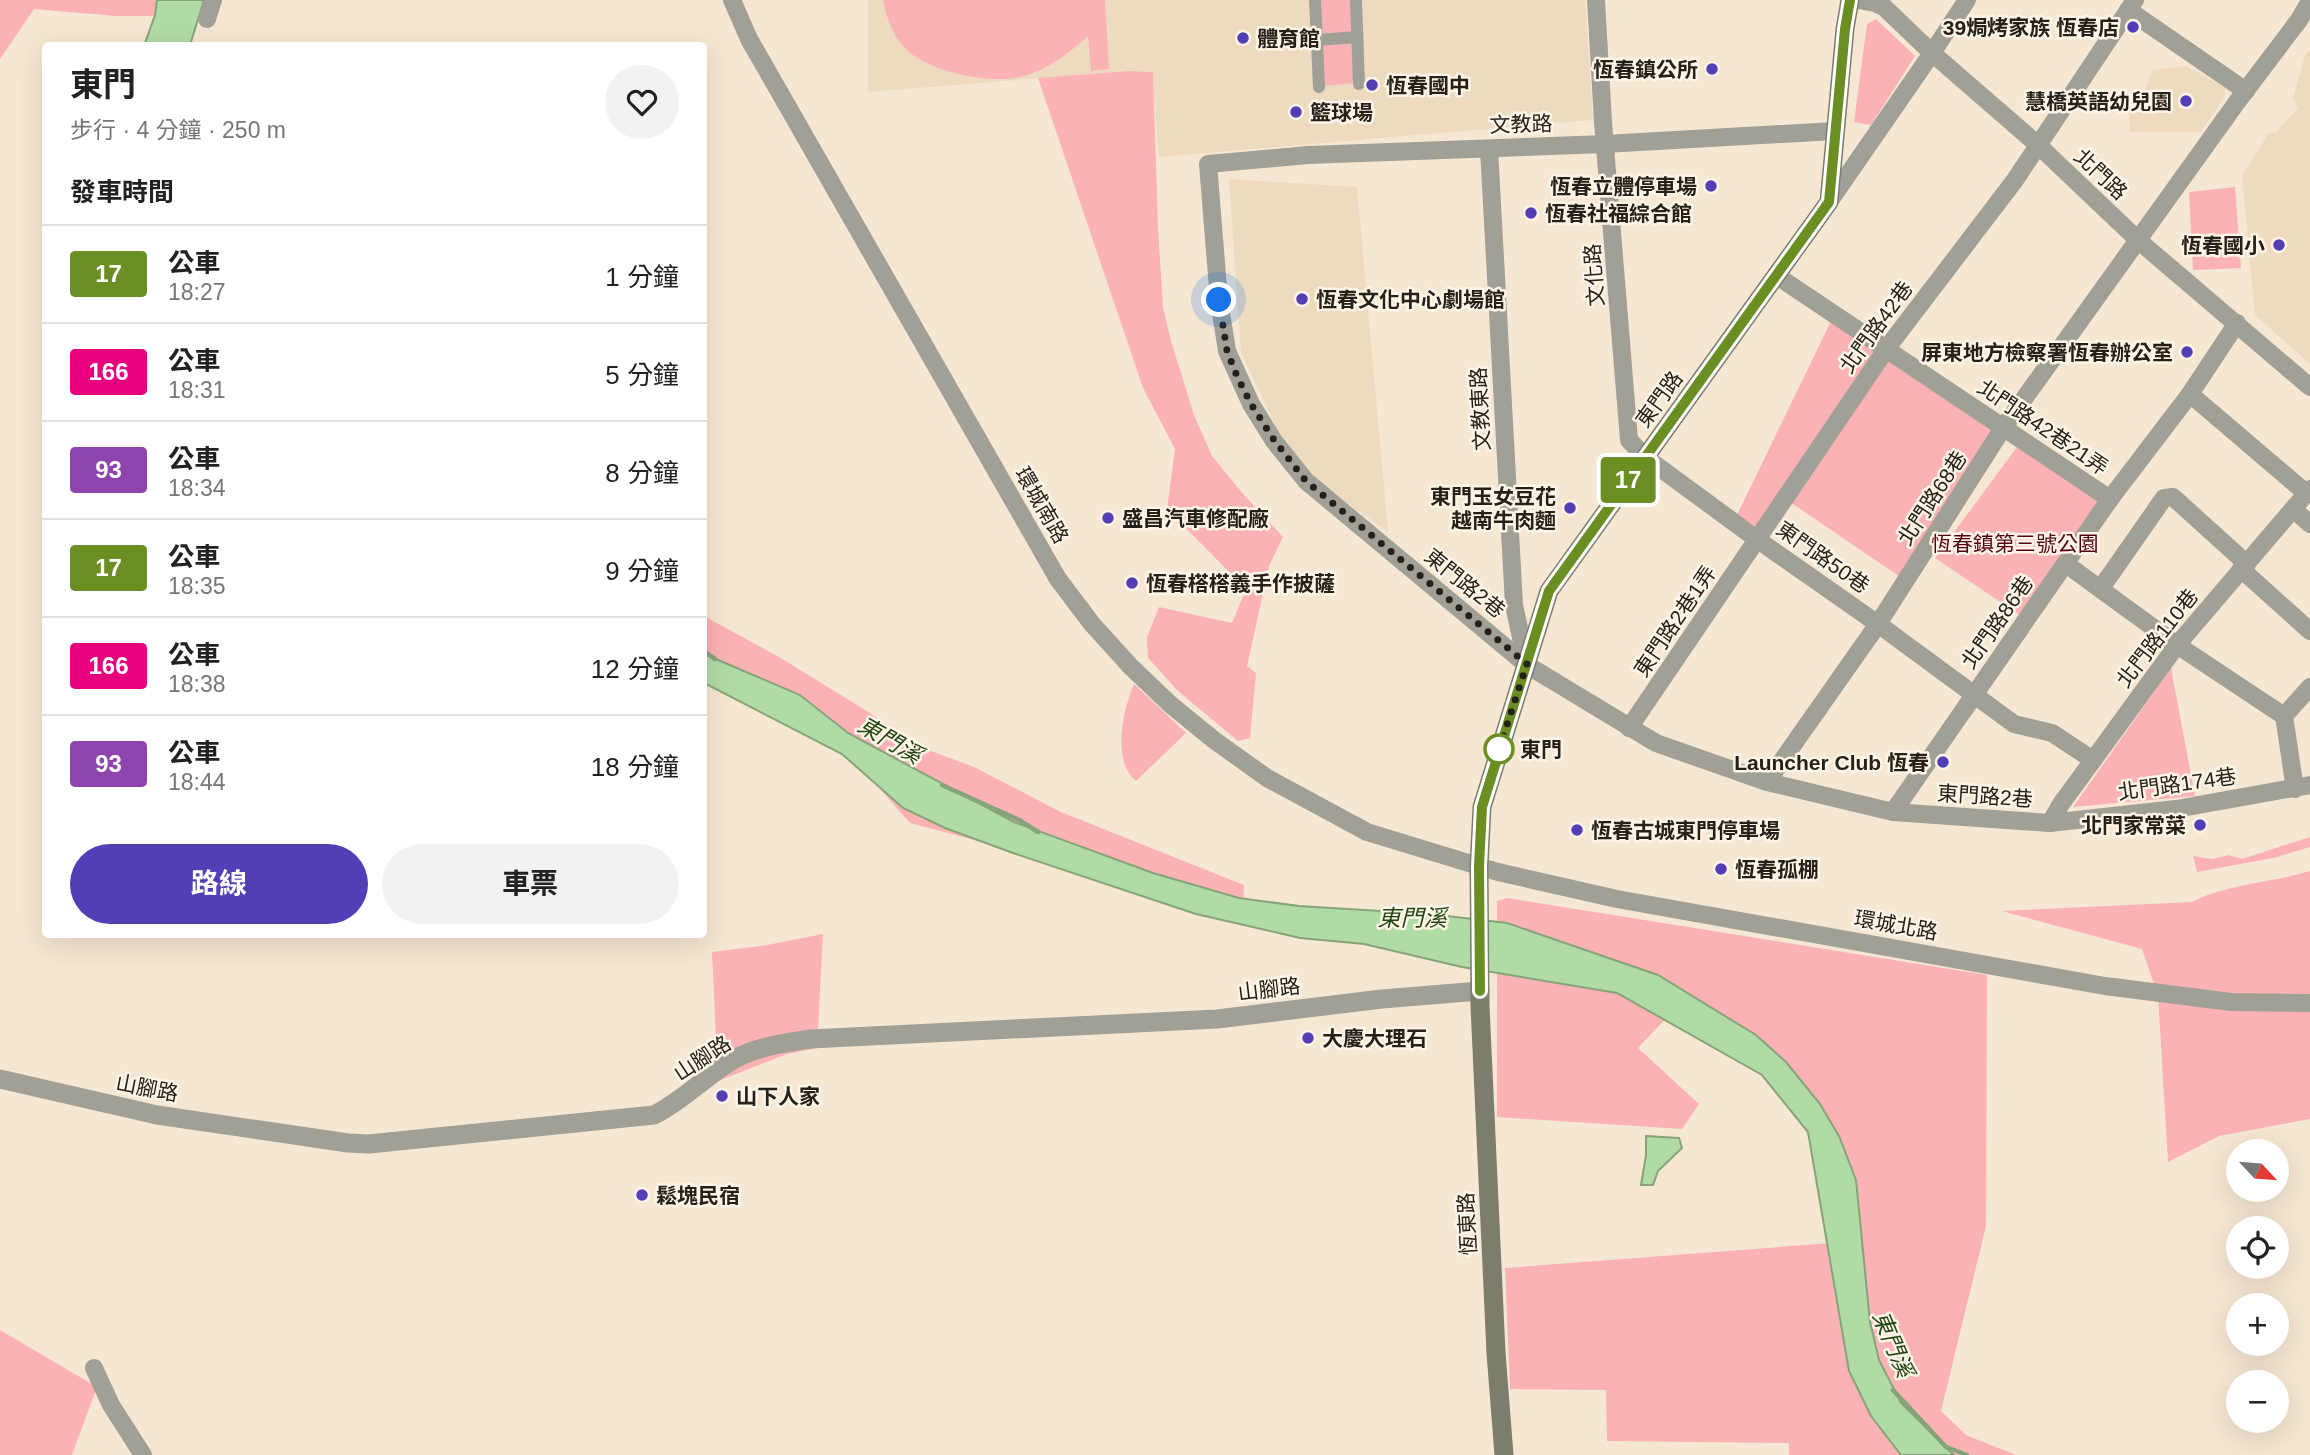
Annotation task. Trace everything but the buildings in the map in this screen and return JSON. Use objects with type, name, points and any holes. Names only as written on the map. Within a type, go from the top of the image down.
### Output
[{"type":"main road","name":"東門路","points":[[1480,985],[1479,866],[1482,807],[1549,591],[1829,202],[1850,0]]},
{"type":"main road","name":"恆東路","points":[[1480,985],[1492,1269],[1504,1455]]},
{"type":"street","points":[[207,19],[213,0]]},
{"type":"street","name":"環城南路","points":[[732,0],[749,39],[959,409],[1058,579],[1091,624],[1171,705],[1267,778],[1367,832],[1479,866]]},
{"type":"street","points":[[1315,0],[1319,87]]},
{"type":"street","points":[[1356,0],[1359,85]]},
{"type":"street","name":"文化路","points":[[1596,0],[1629,440],[1645,457]]},
{"type":"street","name":"北門路","points":[[1858,0],[1884,7],[1932,53],[2038,145],[2139,241],[2310,387]]},
{"type":"street","points":[[1829,202],[1966,0]]},
{"type":"street","name":"北門路68巷","points":[[1767,782],[1878,624],[2003,428],[2299,20],[2310,1]]},
{"type":"street","points":[[2132,5],[2246,91]]},
{"type":"street","name":"北門路42巷","points":[[1758,540],[1887,348],[2015,180],[2132,5]]},
{"type":"street","points":[[1317,40],[1357,37]]},
{"type":"street","name":"文教路","points":[[1208,164],[1308,155],[1605,144],[1836,131]]},
{"type":"street","name":"文教東路","points":[[1489,149],[1514,605],[1527,664]]},
{"type":"street","name":"東門路2巷","points":[[1208,164],[1219,300],[1227,351],[1257,413],[1274,440],[1306,481],[1527,664],[1656,743],[1767,782],[1894,812],[2050,823]]},
{"type":"street","name":"北門路42巷21弄","points":[[1777,275],[2110,499]]},
{"type":"street","name":"北門路86巷","points":[[1894,812],[2110,499],[2190,394],[2237,323]]},
{"type":"street","points":[[2190,394],[2308,491]]},
{"type":"street","name":"東門路50巷","points":[[1645,457],[2014,724],[2052,733],[2093,761]]},
{"type":"street","name":"北門路110巷","points":[[2050,823],[2177,645],[2308,491]]},
{"type":"street","points":[[2101,588],[2164,498],[2173,497],[2310,631]]},
{"type":"street","points":[[2293,509],[2310,524]]},
{"type":"street","name":"東門路2巷1弄","points":[[1629,728],[1758,540]]},
{"type":"street","points":[[2066,564],[2177,645],[2284,716],[2302,787]]},
{"type":"street","points":[[2284,716],[2310,687]]},
{"type":"street","name":"北門路174巷","points":[[2050,823],[2176,809],[2302,787]]},
{"type":"street","name":"環城北路","points":[[1479,866],[1617,899],[2105,986],[2231,1002],[2310,1003]]},
{"type":"street","name":"山腳路","points":[[0,1079],[157,1115],[369,1144],[654,1115],[669,1107],[732,1060],[775,1044],[810,1039],[1217,1019],[1420,995],[1480,985]]},
{"type":"street","points":[[94,1368],[111,1405],[143,1455]]},
{"type":"shaded area","name":"恆春國中","points":[[868,0],[1585,0],[1593,120],[1159,157],[1152,72],[1128,71],[868,92]]},
{"type":"shaded area","name":"恆春國小","points":[[2310,51],[2310,364],[2255,315],[2242,175],[2269,133],[2276,132],[2298,108],[2293,98],[2306,52]]},
{"type":"shaded area","name":"慧橋英語幼兒園","points":[[2186,66],[2225,87],[2225,96],[2201,132],[2130,132],[2129,113],[2152,107],[2145,89],[2153,70]]},
{"type":"shaded area","points":[[1229,179],[1357,187],[1388,532],[1313,479],[1276,427],[1241,352]]},
{"type":"green space","points":[[0,0],[191,0],[187,16],[116,16],[34,9],[0,59]]},
{"type":"green space","points":[[883,0],[1105,0],[1109,69],[1091,71],[1088,36],[1058,60],[1024,76],[996,79],[948,71],[933,66],[903,47],[891,28]]},
{"type":"green space","points":[[1320,0],[1351,0],[1352,32],[1322,34]]},
{"type":"green space","points":[[1876,19],[1915,56],[1871,125],[1854,122],[1867,24]]},
{"type":"green space","points":[[1353,42],[1355,83],[1323,86],[1322,44]]},
{"type":"green space","points":[[1128,71],[1153,72],[1163,307],[1194,415],[1212,456],[1283,537],[1269,566],[1247,666],[1256,673],[1250,738],[1238,741],[1178,691],[1148,658],[1147,637],[1159,607],[1232,623],[1246,589],[1167,509],[1175,449],[1143,388],[1038,78]]},
{"type":"green space","points":[[2235,187],[2241,268],[2193,270],[2189,192]]},
{"type":"green space","points":[[1832,319],[2005,438],[1903,579],[1790,502],[1766,533],[1737,515]]},
{"type":"green space","name":"恆春鎮第三號公園","points":[[2017,447],[2108,506],[2030,622],[1935,558]]},
{"type":"green space","points":[[707,618],[779,657],[870,713],[904,741],[974,767],[1061,812],[1244,885],[1243,921],[1027,854],[910,823],[858,764],[714,659],[707,670]]},
{"type":"green space","points":[[2171,668],[2195,796],[2073,807]]},
{"type":"green space","points":[[1134,684],[1186,733],[1136,781],[1128,772],[1121,748],[1123,721]]},
{"type":"green space","points":[[2310,837],[2310,847],[2273,858],[2197,872],[2193,856],[2212,859],[2229,855],[2242,859]]},
{"type":"green space","points":[[2310,871],[2310,1119],[2219,1136],[2168,1162],[2158,996],[2142,949],[2002,911],[2192,902],[2235,887]]},
{"type":"green space","points":[[1507,898],[1987,975],[1986,1226],[1941,1411],[1966,1435],[2016,1455],[1789,1455],[1789,1443],[1607,1441],[1606,1390],[1510,1389],[1505,1268],[1857,1241],[1803,1090],[1668,1016],[1638,1048],[1699,1104],[1682,1129],[1497,1117],[1497,901]]},
{"type":"green space","points":[[823,934],[817,1048],[787,1054],[718,1081],[712,952]]},
{"type":"green space","points":[[0,1330],[97,1387],[72,1455],[0,1455]]},
{"type":"water","points":[[157,0],[204,0],[191,42],[145,42]]},
{"type":"water","points":[[707,655],[800,695],[848,733],[1014,822],[1153,873],[1239,898],[1299,906],[1430,914],[1507,923],[1658,975],[1756,1035],[1786,1062],[1820,1104],[1839,1136],[1856,1180],[1870,1322],[1879,1360],[1901,1403],[1954,1455],[1901,1455],[1871,1416],[1849,1371],[1808,1132],[1762,1075],[1617,993],[1462,967],[1364,944],[1300,938],[1196,914],[1013,853],[945,828],[903,808],[842,754],[707,685]]},
{"type":"water","points":[[1646,1136],[1679,1138],[1682,1148],[1658,1171],[1653,1185],[1641,1185]]},
{"type":"waterway","name":"東門溪","points":[[707,653],[715,659]]},
{"type":"waterway","name":"東門溪","points":[[942,785],[1019,820],[1038,832]]},
{"type":"waterway","name":"東門溪","points":[[1893,1390],[1946,1447],[1967,1455]]},
{"type":"bus line","name":"17","points":[[1480,991],[1479,866],[1482,807],[1549,591],[1829,202],[1850,0]]},
{"type":"place","name":"39焗烤家族 恆春店","points":[[2133,27]]},
{"type":"place","name":"體育館","points":[[1243,38]]},
{"type":"place","name":"恆春鎮公所","points":[[1712,69]]},
{"type":"place","name":"恆春國中","points":[[1372,85]]},
{"type":"place","name":"慧橋英語幼兒園","points":[[2186,101]]},
{"type":"place","name":"籃球場","points":[[1296,112]]},
{"type":"place","name":"恆春立體停車場","points":[[1711,186]]},
{"type":"place","name":"恆春社福綜合館","points":[[1531,213]]},
{"type":"place","name":"恆春國小","points":[[2279,245]]},
{"type":"place","name":"恆春文化中心劇場館","points":[[1302,299]]},
{"type":"place","name":"屏東地方檢察署恆春辦公室","points":[[2187,352]]},
{"type":"place","name":"東門玉女豆花 越南牛肉麵","points":[[1570,508]]},
{"type":"place","name":"盛昌汽車修配廠","points":[[1108,518]]},
{"type":"place","name":"恆春榙榙義手作披薩","points":[[1132,583]]},
{"type":"place","name":"東門","points":[[1499,749]]},
{"type":"place","name":"Launcher Club 恆春","points":[[1943,762]]},
{"type":"place","name":"北門家常菜","points":[[2200,825]]},
{"type":"place","name":"恆春古城東門停車場","points":[[1577,830]]},
{"type":"place","name":"恆春孤棚","points":[[1721,869]]},
{"type":"place","name":"大慶大理石","points":[[1308,1038]]},
{"type":"place","name":"山下人家","points":[[722,1096]]},
{"type":"place","name":"鬆塊民宿","points":[[642,1195]]},
{"type":"route","points":[[1219,300],[1227,351],[1237,376],[1274,440],[1306,481],[1527,664],[1498,752],[1499,749]]}]
